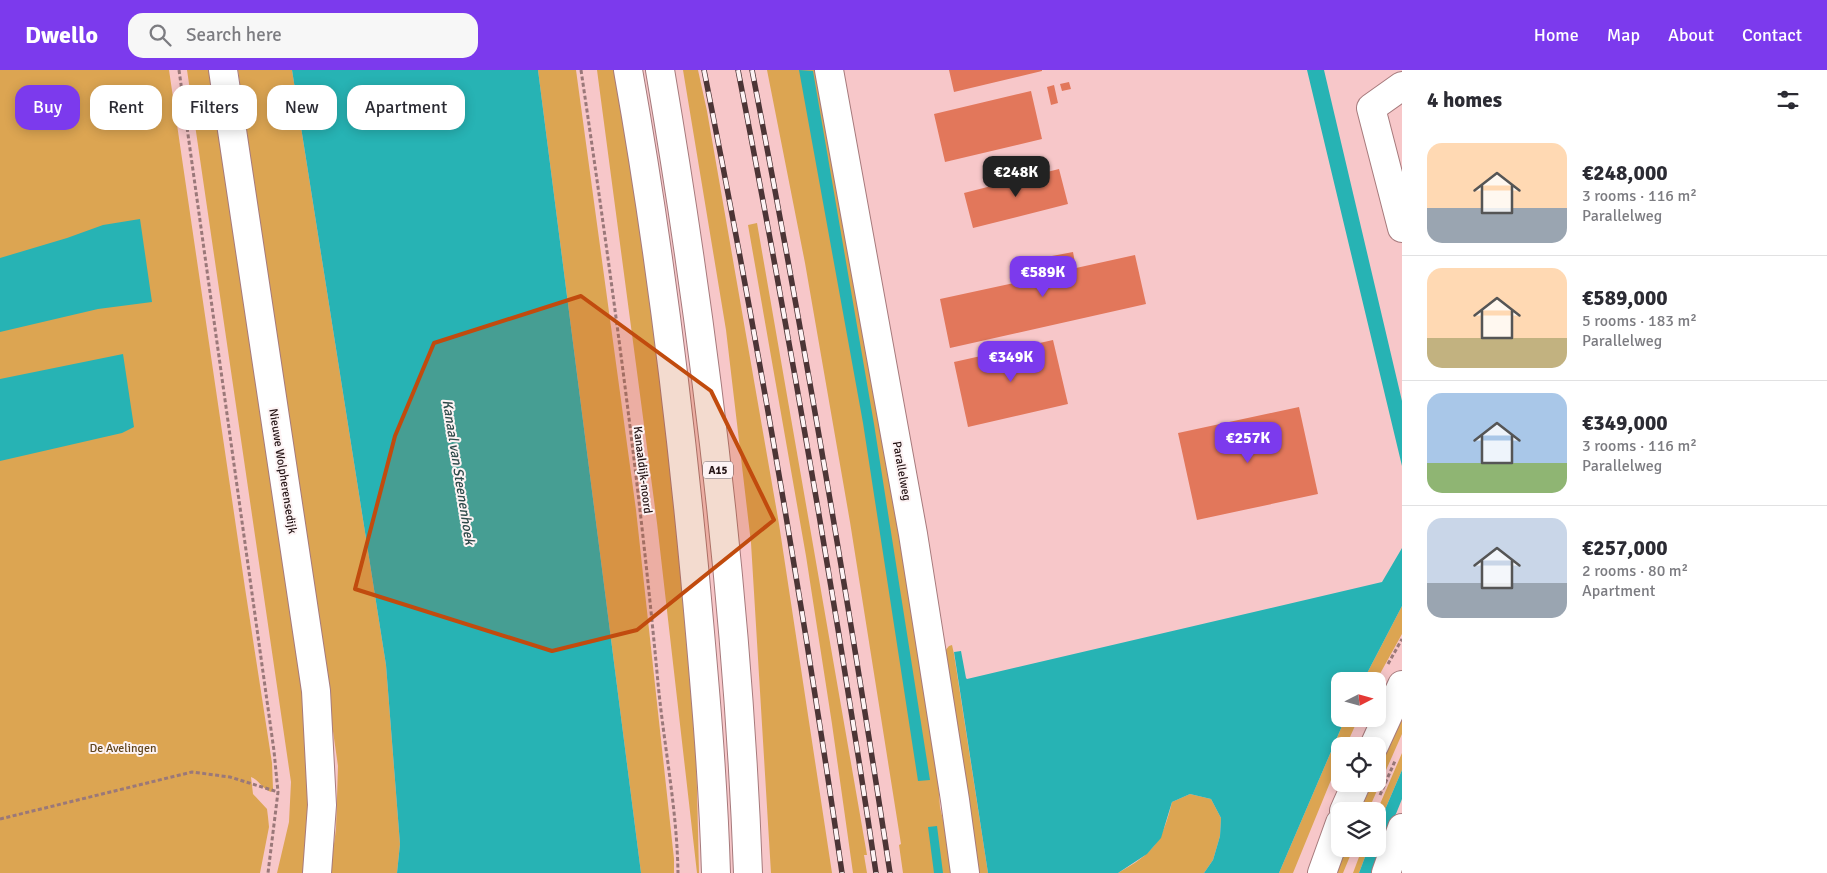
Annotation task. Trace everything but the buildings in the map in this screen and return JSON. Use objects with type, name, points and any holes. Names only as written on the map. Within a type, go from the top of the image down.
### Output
[{"type":"main road","name":"Nieuwe Wolpherensedijk","points":[[223,70],[316,691],[322,805],[317,873]]},
{"type":"main road","name":"A15","points":[[628,70],[666,314],[686,483],[704,671],[716,873]]},
{"type":"main road","name":"A15","points":[[660,70],[701,331],[719,481],[736,668],[748,873]]},
{"type":"main road","name":"Parallelweg","points":[[829,70],[908,506],[965,873]]},
{"type":"main road","points":[[1402,86],[1371,108],[1402,228]]},
{"type":"main road","points":[[1386,750],[1394,676]]},
{"type":"main road","points":[[1386,873],[1402,828]]},
{"type":"main road","points":[[1322,873],[1331,848]]},
{"type":"path","points":[[179,70],[274,751],[278,792],[268,873]]},
{"type":"path","name":"Kanaaldijk-noord","points":[[580,70],[635,472],[661,718],[675,823],[678,873]]},
{"type":"path","points":[[1394,676],[1402,638]]},
{"type":"path","points":[[0,819],[192,772],[230,777],[278,792]]},
{"type":"highlighted area","points":[[581,296],[711,391],[774,520],[637,630],[552,651],[355,589],[395,436],[434,343]]},
{"type":"green space","name":"De Avelingen","points":[[0,70],[169,70],[172,90],[172,130],[178,130],[272,763],[273,789],[271,792],[251,777],[253,794],[267,809],[269,827],[260,873],[0,873]]},
{"type":"green space","points":[[187,70],[213,70],[215,85],[189,85]]},
{"type":"green space","points":[[238,70],[292,70],[294,85],[267,85],[267,130],[301,130],[386,665],[400,844],[397,873],[330,873],[336,829],[338,766],[247,130],[257,130],[257,85],[240,85]]},
{"type":"green space","points":[[538,70],[576,70],[636,510],[674,873],[641,873]]},
{"type":"green space","points":[[597,70],[615,70],[657,317],[695,708],[699,873],[697,873],[657,523]]},
{"type":"green space","points":[[683,70],[698,70],[707,111],[779,524],[832,873],[771,873],[751,543],[726,330]]},
{"type":"green space","points":[[767,70],[820,70],[854,258],[936,753],[940,807],[955,873],[903,873],[899,845],[901,844],[850,522],[805,263]]},
{"type":"green space","points":[[196,130],[222,130],[309,730],[312,763],[304,873],[277,873],[289,822],[291,782]]},
{"type":"green space","points":[[757,223],[867,855],[864,855],[867,873],[853,873],[806,556],[748,225]]},
{"type":"green space","points":[[1402,606],[1402,634],[1381,672],[1368,672]]},
{"type":"green space","points":[[952,645],[988,873],[972,873],[939,658]]},
{"type":"green space","points":[[1402,719],[1402,734],[1386,770],[1386,754]]},
{"type":"green space","points":[[1341,728],[1354,728],[1350,737],[1337,737]]},
{"type":"green space","points":[[1331,752],[1331,780],[1293,873],[1279,873]]},
{"type":"green space","points":[[1402,753],[1402,770],[1386,807],[1386,802],[1381,802]]},
{"type":"green space","points":[[1368,792],[1376,792],[1372,802],[1364,802]]},
{"type":"green space","points":[[1190,794],[1211,799],[1221,818],[1220,836],[1213,860],[1204,873],[1118,873],[1140,859],[1155,845],[1164,827],[1172,802]]},
{"type":"green space","points":[[1342,857],[1350,857],[1343,873],[1335,873]]},
{"type":"green space","points":[[1359,857],[1365,857],[1359,873],[1353,873]]},
{"type":"water","name":"Kanaal van Steenenhoek","points":[[292,70],[538,70],[641,873],[397,873],[400,844],[386,665],[301,130],[337,130],[337,85],[294,85]]},
{"type":"water","points":[[799,70],[813,71],[874,424],[930,780],[918,781],[863,423]]},
{"type":"water","points":[[1307,70],[1324,70],[1402,401],[1402,466]]},
{"type":"water","points":[[140,219],[152,302],[98,309],[0,332],[0,258],[103,225]]},
{"type":"water","points":[[123,354],[134,427],[122,433],[0,461],[0,379]]},
{"type":"water","points":[[1402,548],[1402,606],[1368,672],[1331,672],[1331,728],[1341,728],[1337,737],[1331,737],[1331,752],[1279,873],[1204,873],[1213,860],[1220,836],[1221,818],[1211,799],[1190,794],[1172,802],[1161,838],[1147,854],[1118,873],[988,873],[954,652],[961,651],[967,679],[1382,582]]},
{"type":"water","points":[[1402,770],[1402,799],[1386,838],[1386,807]]},
{"type":"water","points":[[937,826],[943,873],[934,873],[928,827]]},
{"type":"water","points":[[1365,857],[1378,857],[1372,873],[1359,873]]},
{"type":"railway","points":[[704,70],[778,470],[842,873]]},
{"type":"railway","points":[[738,70],[812,471],[876,873]]},
{"type":"railway","points":[[752,70],[790,270],[825,471],[890,873]]}]
